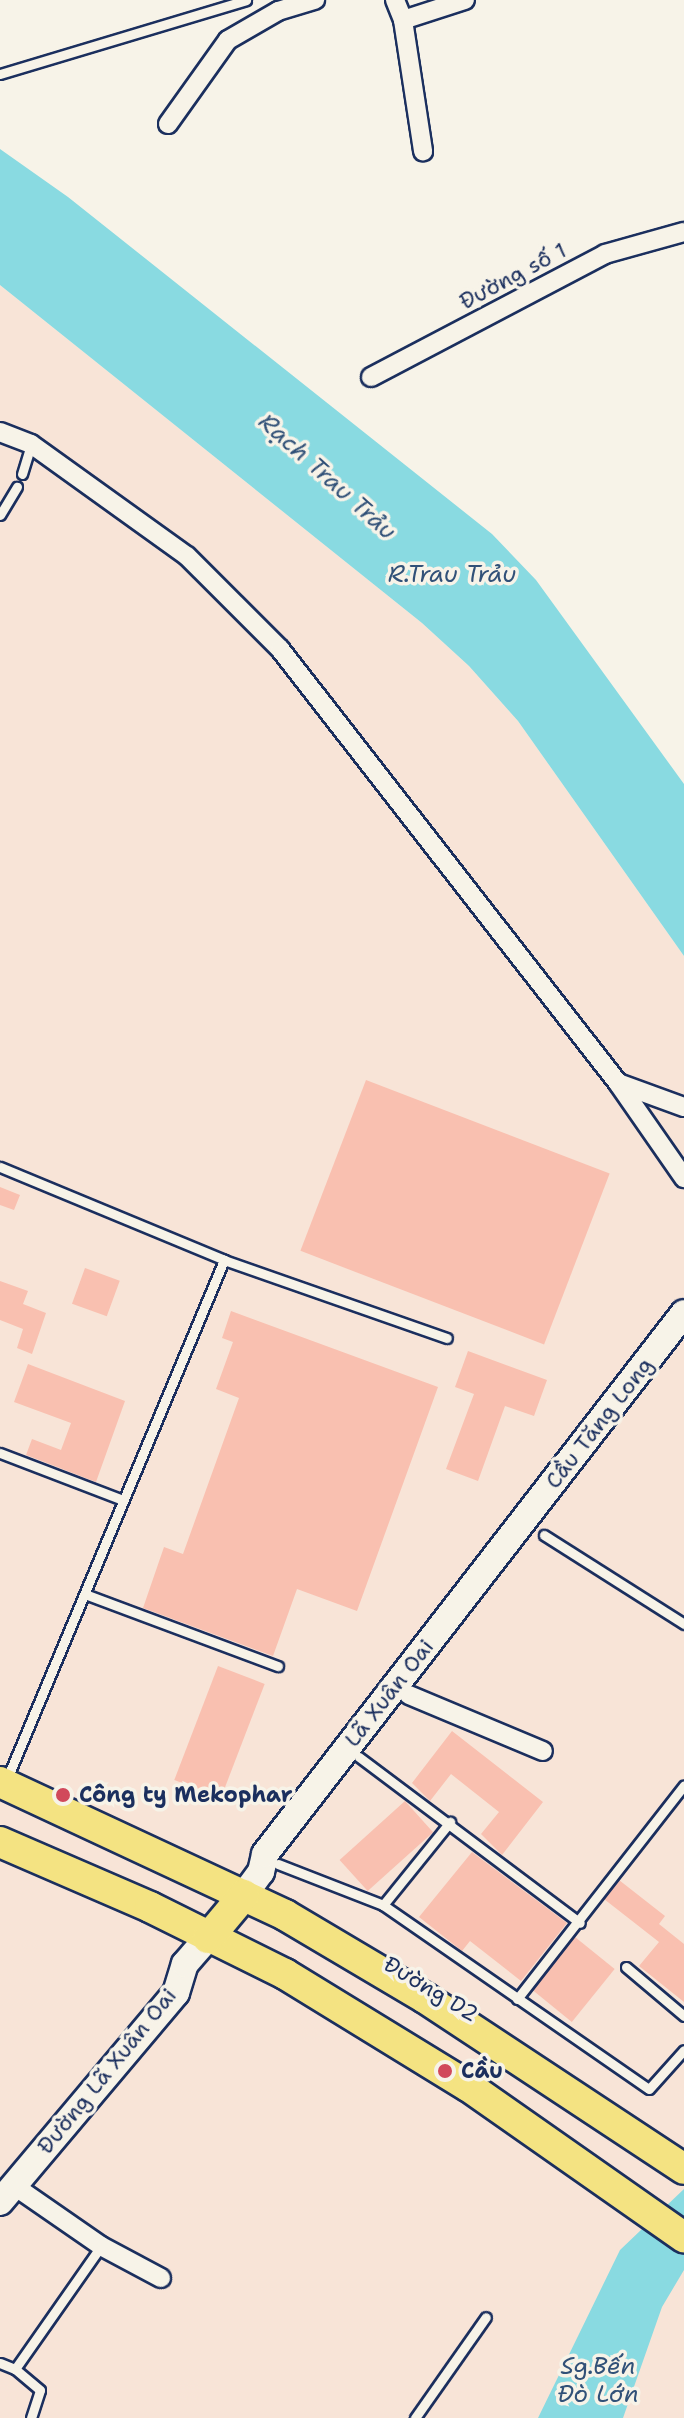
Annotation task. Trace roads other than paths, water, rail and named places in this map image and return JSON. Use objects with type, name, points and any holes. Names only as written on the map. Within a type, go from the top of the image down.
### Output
[{"type":"main road","name":"Cầu Tăng Long","points":[[542,1496],[684,1313]]},
{"type":"main road","name":"Lã Xuân Oai","points":[[244,1895],[261,1872],[265,1854],[542,1496]]},
{"type":"main road","name":"Đường D2","points":[[3,1783],[285,1915],[561,2085],[684,2169]]},
{"type":"main road","points":[[0,1842],[150,1907],[257,1960],[388,2034],[684,2237]]},
{"type":"main road","points":[[208,1938],[244,1895]]},
{"type":"main road","name":"Đường Lã Xuân Oai","points":[[7,2193],[176,1993],[185,1964],[208,1938]]},
{"type":"street","points":[[168,124],[228,40],[278,11],[315,0]]},
{"type":"street","points":[[395,0],[403,20],[423,151]]},
{"type":"street","points":[[403,20],[465,0]]},
{"type":"street","name":"Đường số 1","points":[[371,377],[605,254],[684,232]]},
{"type":"street","points":[[0,432],[31,444],[187,556],[280,649],[618,1083],[684,1178]]},
{"type":"street","points":[[618,1083],[684,1107]]},
{"type":"street","points":[[409,1695],[543,1751]]},
{"type":"street","points":[[7,2193],[161,2278]]},
{"type":"lane","points":[[0,74],[223,4],[246,0]]},
{"type":"lane","points":[[22,474],[31,444]]},
{"type":"lane","points":[[0,515],[17,487]]},
{"type":"lane","points":[[0,1167],[224,1260],[447,1338]]},
{"type":"lane","points":[[3,1783],[224,1260]]},
{"type":"lane","points":[[0,1453],[123,1500]]},
{"type":"lane","points":[[544,1535],[684,1624]]},
{"type":"lane","points":[[85,1594],[278,1666]]},
{"type":"lane","points":[[359,1757],[450,1822],[580,1923]]},
{"type":"lane","points":[[517,1999],[580,1923],[684,1785]]},
{"type":"lane","points":[[383,1905],[450,1822]]},
{"type":"lane","points":[[278,1864],[383,1905],[649,2089],[684,2050]]},
{"type":"lane","points":[[626,1967],[684,2016]]},
{"type":"lane","points":[[15,2369],[101,2246]]},
{"type":"lane","points":[[415,2418],[486,2317]]},
{"type":"lane","points":[[0,2363],[15,2369],[40,2390],[31,2418]]},
{"type":"water","name":"R.Trau Trảu","points":[[0,149],[68,197],[492,534],[536,580],[684,784],[684,956],[518,721],[469,666],[422,623],[0,285]]},
{"type":"water","name":"Sg.Bến Đò Lớn","points":[[684,2189],[684,2270],[662,2307],[623,2418],[538,2418],[620,2250]]},
{"type":"place","name":"Công ty Mekophar","points":[[63,1795]]},
{"type":"place","name":"Cầu","points":[[445,2071]]},
{"type":"water label","name":"Rạch Trau Trảu","points":[[327,477]]}]
